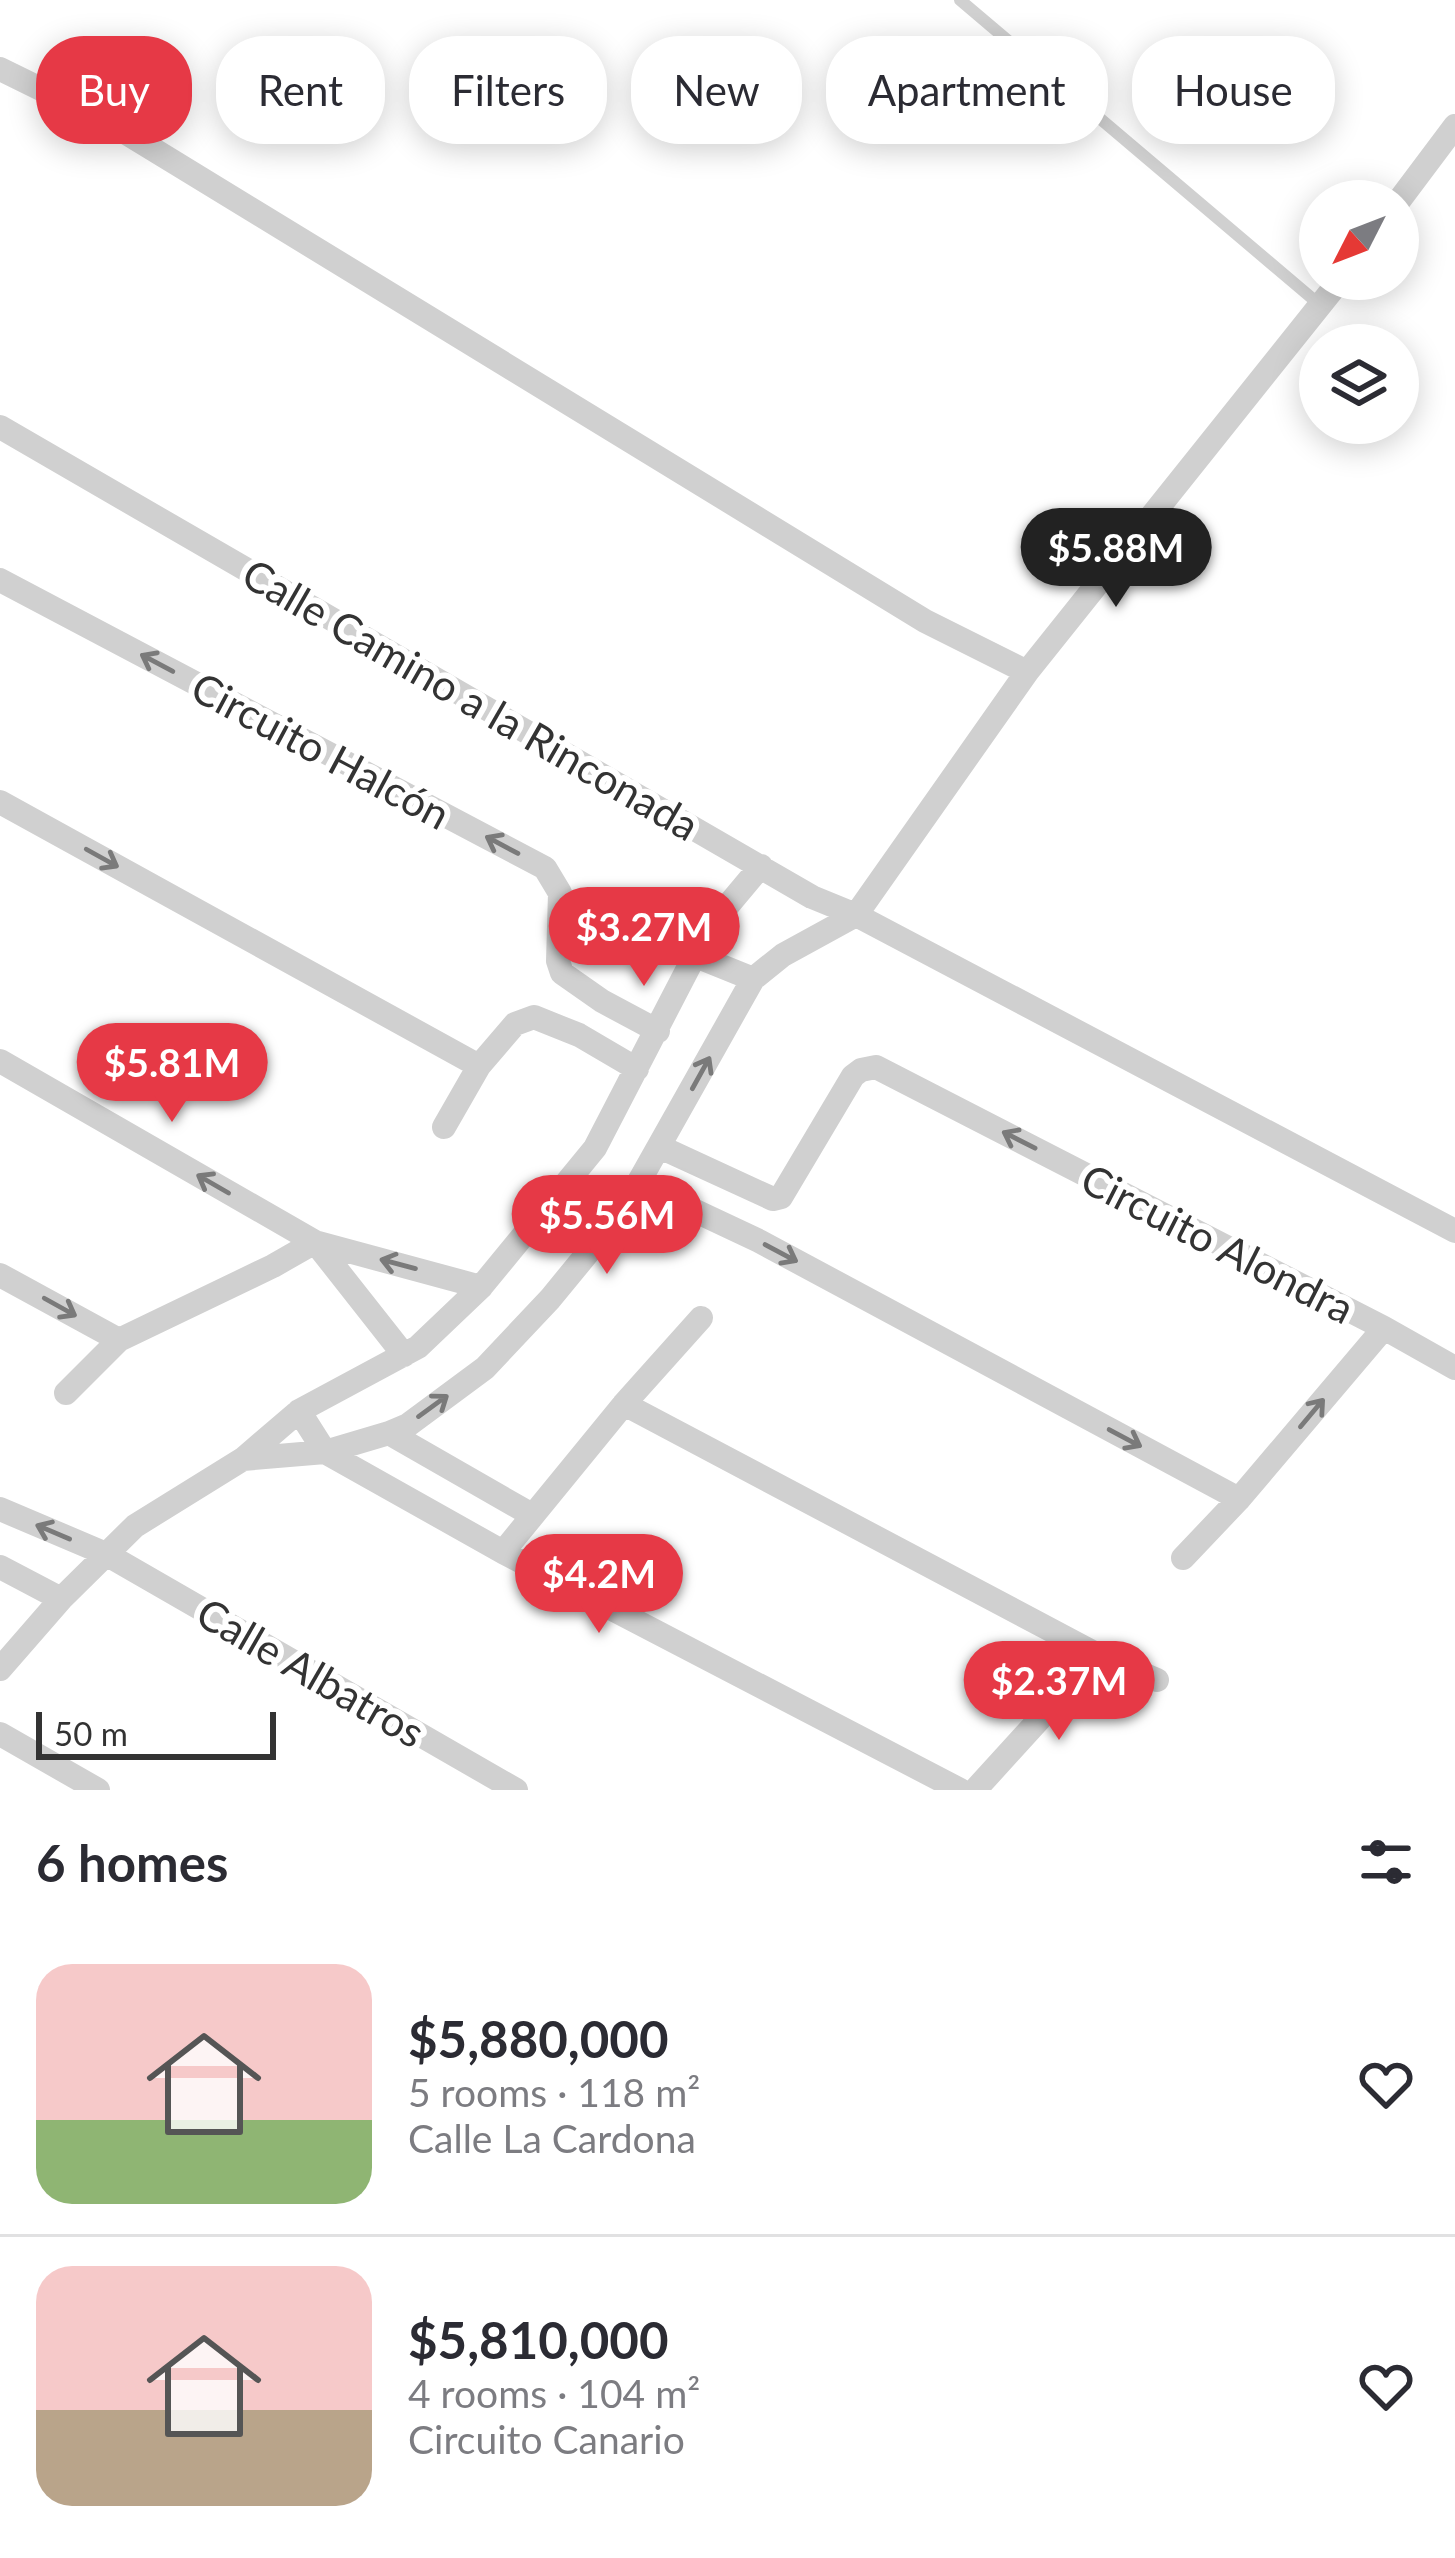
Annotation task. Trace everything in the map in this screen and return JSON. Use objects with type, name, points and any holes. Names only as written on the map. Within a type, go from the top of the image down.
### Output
[{"type":"street","points":[[0,69],[110,123],[926,621],[1028,672]]},
{"type":"street","points":[[1414,180],[1455,126]]},
{"type":"street","points":[[243,1460],[325,1452],[389,1433],[408,1425],[485,1368],[622,1210],[753,979],[783,956],[856,915],[1028,672],[1325,300]]},
{"type":"street","name":"Calle Camino a la Rinconada","points":[[0,427],[812,896],[1455,1231]]},
{"type":"street","name":"Circuito Halcón","points":[[0,580],[545,868],[560,893],[558,961],[562,974],[658,1030]]},
{"type":"street","points":[[0,802],[479,1066]]},
{"type":"street","points":[[0,1669],[135,1526],[243,1460],[299,1411],[418,1347],[481,1287],[596,1148],[710,928],[760,866]]},
{"type":"street","points":[[696,956],[753,979]]},
{"type":"street","points":[[444,1127],[479,1066],[515,1024],[534,1017],[579,1035],[638,1069]]},
{"type":"street","points":[[0,1060],[315,1242],[481,1287]]},
{"type":"street","name":"Circuito Alondra","points":[[660,1147],[773,1198],[781,1197],[853,1076],[876,1067],[1384,1328],[1183,1558]]},
{"type":"street","points":[[638,1184],[759,1241],[1239,1499]]},
{"type":"street","points":[[66,1393],[119,1340],[315,1242]]},
{"type":"street","points":[[315,1242],[404,1355]]},
{"type":"street","points":[[0,1275],[119,1340]]},
{"type":"street","points":[[503,1552],[701,1318]]},
{"type":"street","points":[[1384,1328],[1455,1368]]},
{"type":"street","points":[[624,1404],[1098,1655],[1157,1680]]},
{"type":"street","points":[[299,1411],[325,1452],[503,1552],[960,1790]]},
{"type":"street","points":[[389,1433],[532,1515]]},
{"type":"street","name":"Calle Albatros","points":[[0,1509],[106,1554],[516,1790]]},
{"type":"street","points":[[0,1568],[62,1599]]},
{"type":"street","points":[[975,1790],[1098,1655]]},
{"type":"street","points":[[0,1734],[98,1790]]},
{"type":"lane","points":[[960,0],[1320,306]]}]
